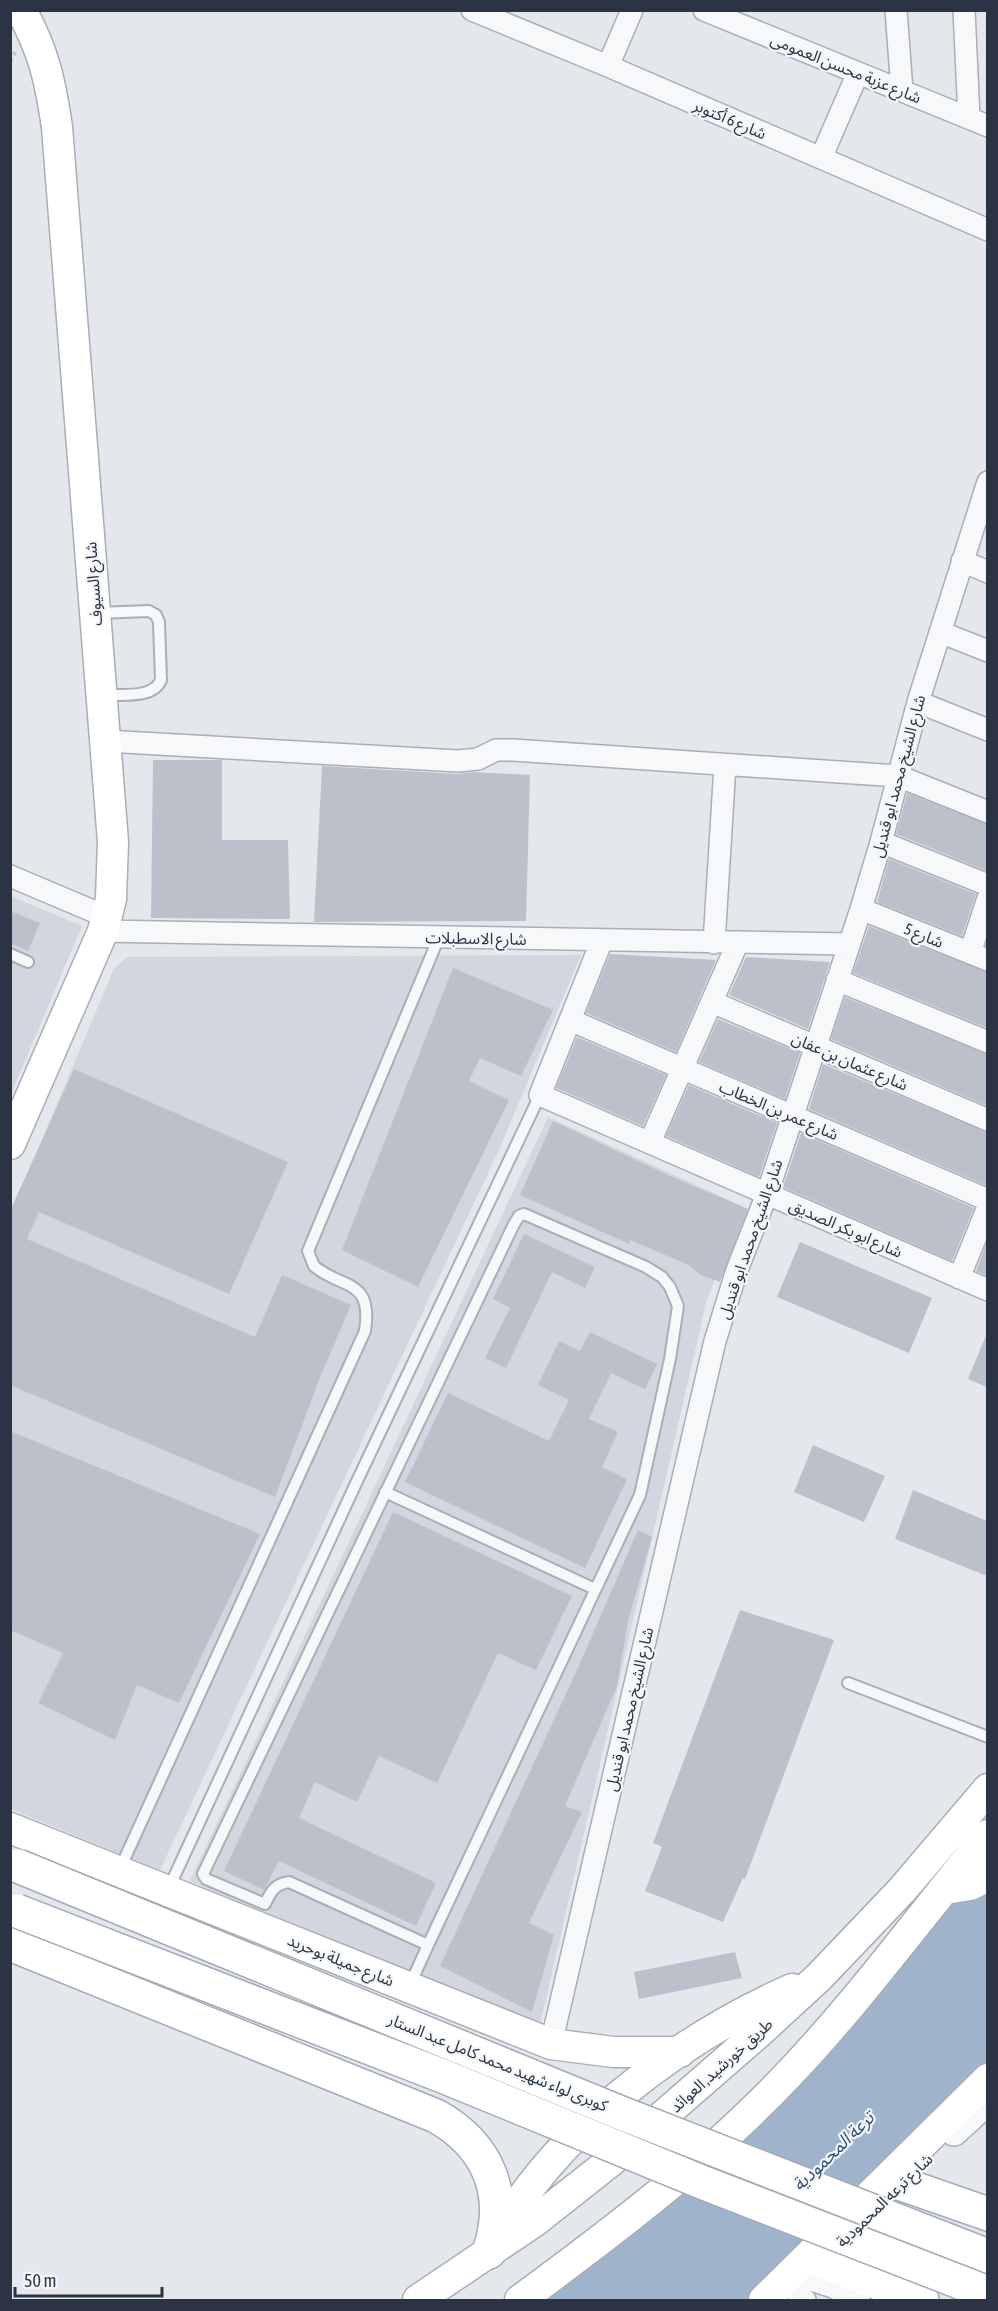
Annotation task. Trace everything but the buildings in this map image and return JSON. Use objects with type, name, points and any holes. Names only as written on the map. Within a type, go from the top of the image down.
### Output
[{"type":"main road","name":"شارع السيوف","points":[[10,1144],[105,924],[112,885],[113,842],[57,127],[51,81],[35,37],[21,10]]},
{"type":"main road","name":"طريق خورشيد, العوائد","points":[[418,2301],[536,2221],[685,2098],[819,1977],[902,1890],[987,1789]]},
{"type":"main road","name":"شارع جميلة بوحريد","points":[[10,1828],[551,2044],[613,2052],[680,2052]]},
{"type":"main road","points":[[519,2301],[657,2196],[760,2103],[866,1989],[987,1835]]},
{"type":"main road","name":"كوبرى لواء شهيد محمد كامل عبد الستار","points":[[14,1864],[621,2113],[987,2256]]},
{"type":"main road","points":[[945,1889],[970,1885],[987,1876]]},
{"type":"main road","name":"كوبرى لواء شهيد محمد كامل عبد الستار","points":[[14,1910],[440,2075],[704,2183],[987,2293]]},
{"type":"main road","points":[[10,1944],[451,2124],[476,2148],[491,2176],[497,2206],[496,2229],[489,2252]]},
{"type":"main road","points":[[489,2252],[519,2200],[556,2153],[580,2130],[632,2087],[680,2052],[749,2010],[819,1977]]},
{"type":"main road","points":[[764,2301],[987,2079]]},
{"type":"main road","points":[[899,2183],[987,2214]]},
{"type":"main road","points":[[801,2286],[922,2301]]},
{"type":"street","name":"شارع 6 أكتوبر","points":[[472,10],[608,66],[987,230]]},
{"type":"street","points":[[608,66],[632,10]]},
{"type":"street","name":"شارع عزبة محسن العمومى","points":[[704,10],[978,122]]},
{"type":"street","points":[[896,10],[902,91]]},
{"type":"street","points":[[964,10],[978,122]]},
{"type":"street","points":[[821,158],[858,73]]},
{"type":"street","name":"شارع الشيخ محمد ابو قنديل","points":[[551,2044],[715,1341],[736,1270],[767,1194],[861,909],[918,702],[986,489]]},
{"type":"street","points":[[962,561],[987,572]]},
{"type":"street","points":[[940,632],[987,651]]},
{"type":"street","points":[[918,702],[987,730]]},
{"type":"street","points":[[105,741],[458,761],[478,759],[496,750],[513,750],[898,777],[987,812]]},
{"type":"street","points":[[714,943],[725,765]]},
{"type":"street","points":[[881,842],[987,885]]},
{"type":"street","points":[[10,876],[105,924]]},
{"type":"street","points":[[979,957],[987,898]]},
{"type":"street","name":"شارع 5","points":[[861,909],[979,957]]},
{"type":"street","name":"شارع الاسطبلات","points":[[105,924],[439,937],[849,944]]},
{"type":"street","points":[[540,1095],[602,940]]},
{"type":"street","points":[[650,1142],[738,942]]},
{"type":"street","points":[[837,980],[987,1042]]},
{"type":"street","name":"شارع عثمان بن عفان","points":[[712,1002],[987,1120]]},
{"type":"street","name":"شارع عمر بن الخطاب","points":[[570,1020],[987,1200]]},
{"type":"street","name":"شارع ابو بكر الصديق","points":[[540,1095],[987,1290]]},
{"type":"street","points":[[960,1278],[987,1207]]},
{"type":"street","name":"شارع ترعه المحمودية","points":[[801,2286],[899,2183],[987,2101]]},
{"type":"street","points":[[801,2286],[833,2287],[859,2301]]},
{"type":"lane","points":[[95,613],[149,611],[156,615],[159,622],[161,680],[159,686],[147,692],[102,696]]},
{"type":"lane","points":[[119,1871],[365,1330],[367,1306],[361,1295],[353,1286],[314,1266],[308,1251],[439,937]]},
{"type":"lane","points":[[10,954],[28,962]]},
{"type":"lane","points":[[168,1891],[353,1490],[540,1095]]},
{"type":"lane","points":[[408,1987],[428,1945],[596,1589],[640,1495],[670,1359],[678,1306],[676,1297],[662,1277],[646,1267],[529,1215],[519,1216],[203,1874],[206,1879],[265,1904],[271,1891],[279,1884],[289,1882],[428,1945]]},
{"type":"lane","points":[[386,1492],[596,1589]]},
{"type":"lane","points":[[848,1683],[987,1737]]},
{"type":"shaded area","points":[[11,896],[82,926],[11,1094]]},
{"type":"shaded area","points":[[581,955],[498,1152],[160,1870],[11,1809],[11,1213],[114,969],[127,957]]},
{"type":"shaded area","points":[[548,1117],[742,1206],[706,1303],[540,2025],[190,1881]]},
{"type":"water","name":"ترعة المحمودية","points":[[987,1888],[987,2066],[752,2300],[535,2300],[949,1902]]}]
